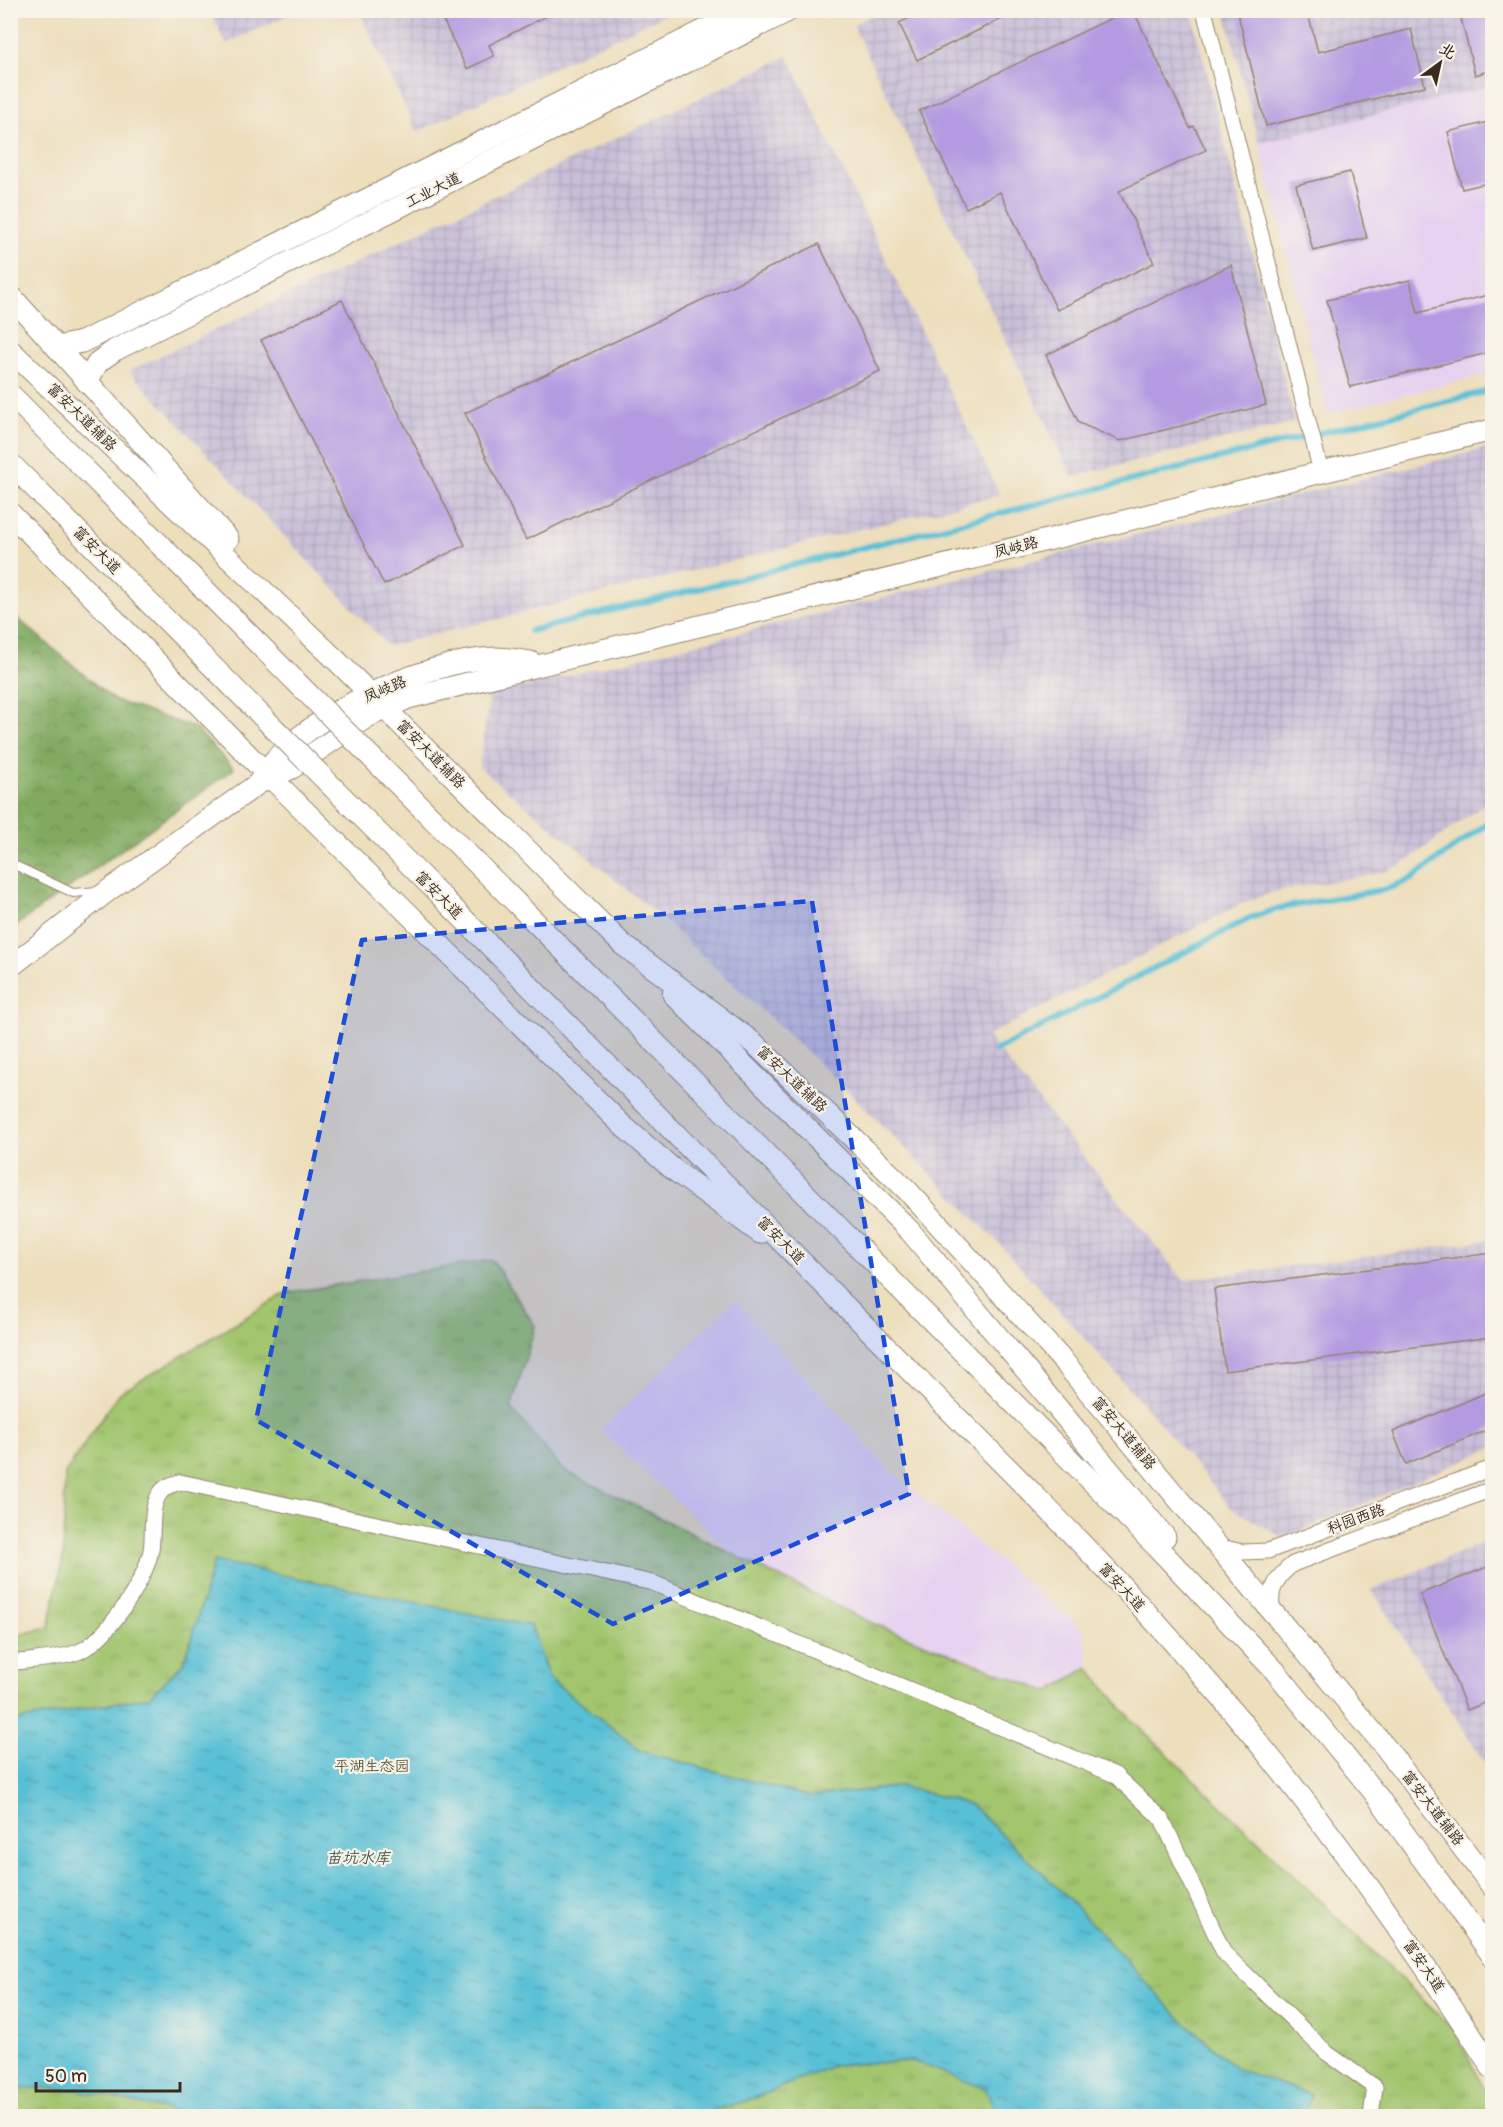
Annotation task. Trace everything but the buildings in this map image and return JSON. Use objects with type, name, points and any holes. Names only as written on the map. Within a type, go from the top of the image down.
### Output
[{"type":"main road","name":"工业大道","points":[[57,347],[82,342],[745,10]]},
{"type":"main road","name":"工业大道","points":[[87,381],[98,362],[115,350],[790,10]]},
{"type":"main road","points":[[10,295],[334,658]]},
{"type":"main road","name":"富安大道辅路","points":[[10,350],[334,658],[622,944],[756,1045],[802,1086],[908,1190],[1064,1362],[1401,1766],[1492,1886]]},
{"type":"main road","points":[[10,394],[1158,1547],[1276,1672]]},
{"type":"main road","name":"凤岐路","points":[[10,967],[109,890],[265,777],[292,768],[348,728],[377,701],[428,692],[1492,430]]},
{"type":"main road","name":"富安大道","points":[[10,463],[1096,1560],[1207,1681],[1269,1756],[1358,1872],[1419,1957],[1492,2068]]},
{"type":"main road","points":[[10,513],[265,777],[649,1150],[701,1192],[806,1266]]},
{"type":"main road","points":[[622,944],[910,1231],[1377,1796],[1492,1955]]},
{"type":"street","points":[[1204,10],[1321,472]]},
{"type":"street","name":"科园西路","points":[[1217,1545],[1242,1552],[1268,1551],[1492,1468]]},
{"type":"street","points":[[10,1663],[79,1652],[115,1621],[141,1577],[151,1551],[154,1509],[159,1493],[166,1487],[180,1482],[653,1583],[1115,1775],[1162,1819],[1224,1953],[1327,2053],[1375,2087],[1371,2116]]},
{"type":"street","name":"科园西路","points":[[1273,1613],[1270,1601],[1276,1580],[1293,1564],[1492,1489]]},
{"type":"lane","points":[[10,863],[73,893],[109,890]]},
{"type":"highlighted area","points":[[812,901],[909,1494],[613,1624],[256,1420],[362,940]]},
{"type":"shaded area","points":[[883,10],[1191,11],[1295,422],[1072,477],[853,25]]},
{"type":"shaded area","points":[[210,11],[296,11],[226,44]]},
{"type":"shaded area","points":[[359,11],[672,11],[417,132]]},
{"type":"shaded area","points":[[1225,11],[1492,11],[1492,86],[1259,143]]},
{"type":"shaded area","points":[[788,56],[1000,495],[388,646],[129,371]]},
{"type":"shaded area","points":[[1492,86],[1492,373],[1327,414],[1259,143]]},
{"type":"shaded area","points":[[1492,447],[1492,798],[1403,864],[1381,873],[1276,891],[1243,903],[987,1036],[1183,1280],[1492,1240],[1492,1448],[1283,1538],[1230,1507],[1154,1416],[996,1240],[829,1072],[658,915],[479,767],[490,695]]},
{"type":"shaded area","points":[[735,1300],[887,1468],[1085,1631],[1088,1667],[1050,1692],[872,1623],[732,1553],[600,1430]]},
{"type":"shaded area","points":[[1492,1539],[1492,1773],[1372,1590]]},
{"type":"green space","points":[[10,612],[114,700],[195,728],[234,769],[11,929]]},
{"type":"green space","name":"平湖生态园","points":[[492,1260],[535,1326],[511,1408],[563,1470],[872,1623],[1049,1692],[1088,1667],[1130,1718],[1454,2030],[1492,2104],[1492,2116],[11,2116],[11,1637],[49,1627],[63,1558],[65,1473],[118,1394],[286,1293]]},
{"type":"water","name":"苗坑水库","points":[[214,1561],[531,1626],[549,1678],[641,1751],[810,1797],[902,1786],[971,1805],[1063,1893],[1176,2014],[1237,2069],[1311,2095],[1303,2116],[997,2116],[986,2089],[913,2061],[835,2065],[752,2099],[695,2116],[195,2116],[77,2090],[33,2088],[11,2090],[11,1722],[149,1697],[184,1663]]},
{"type":"waterway","points":[[530,631],[1492,390]]},
{"type":"waterway","points":[[995,1051],[1250,918],[1280,908],[1387,889],[1411,879],[1492,820]]}]
